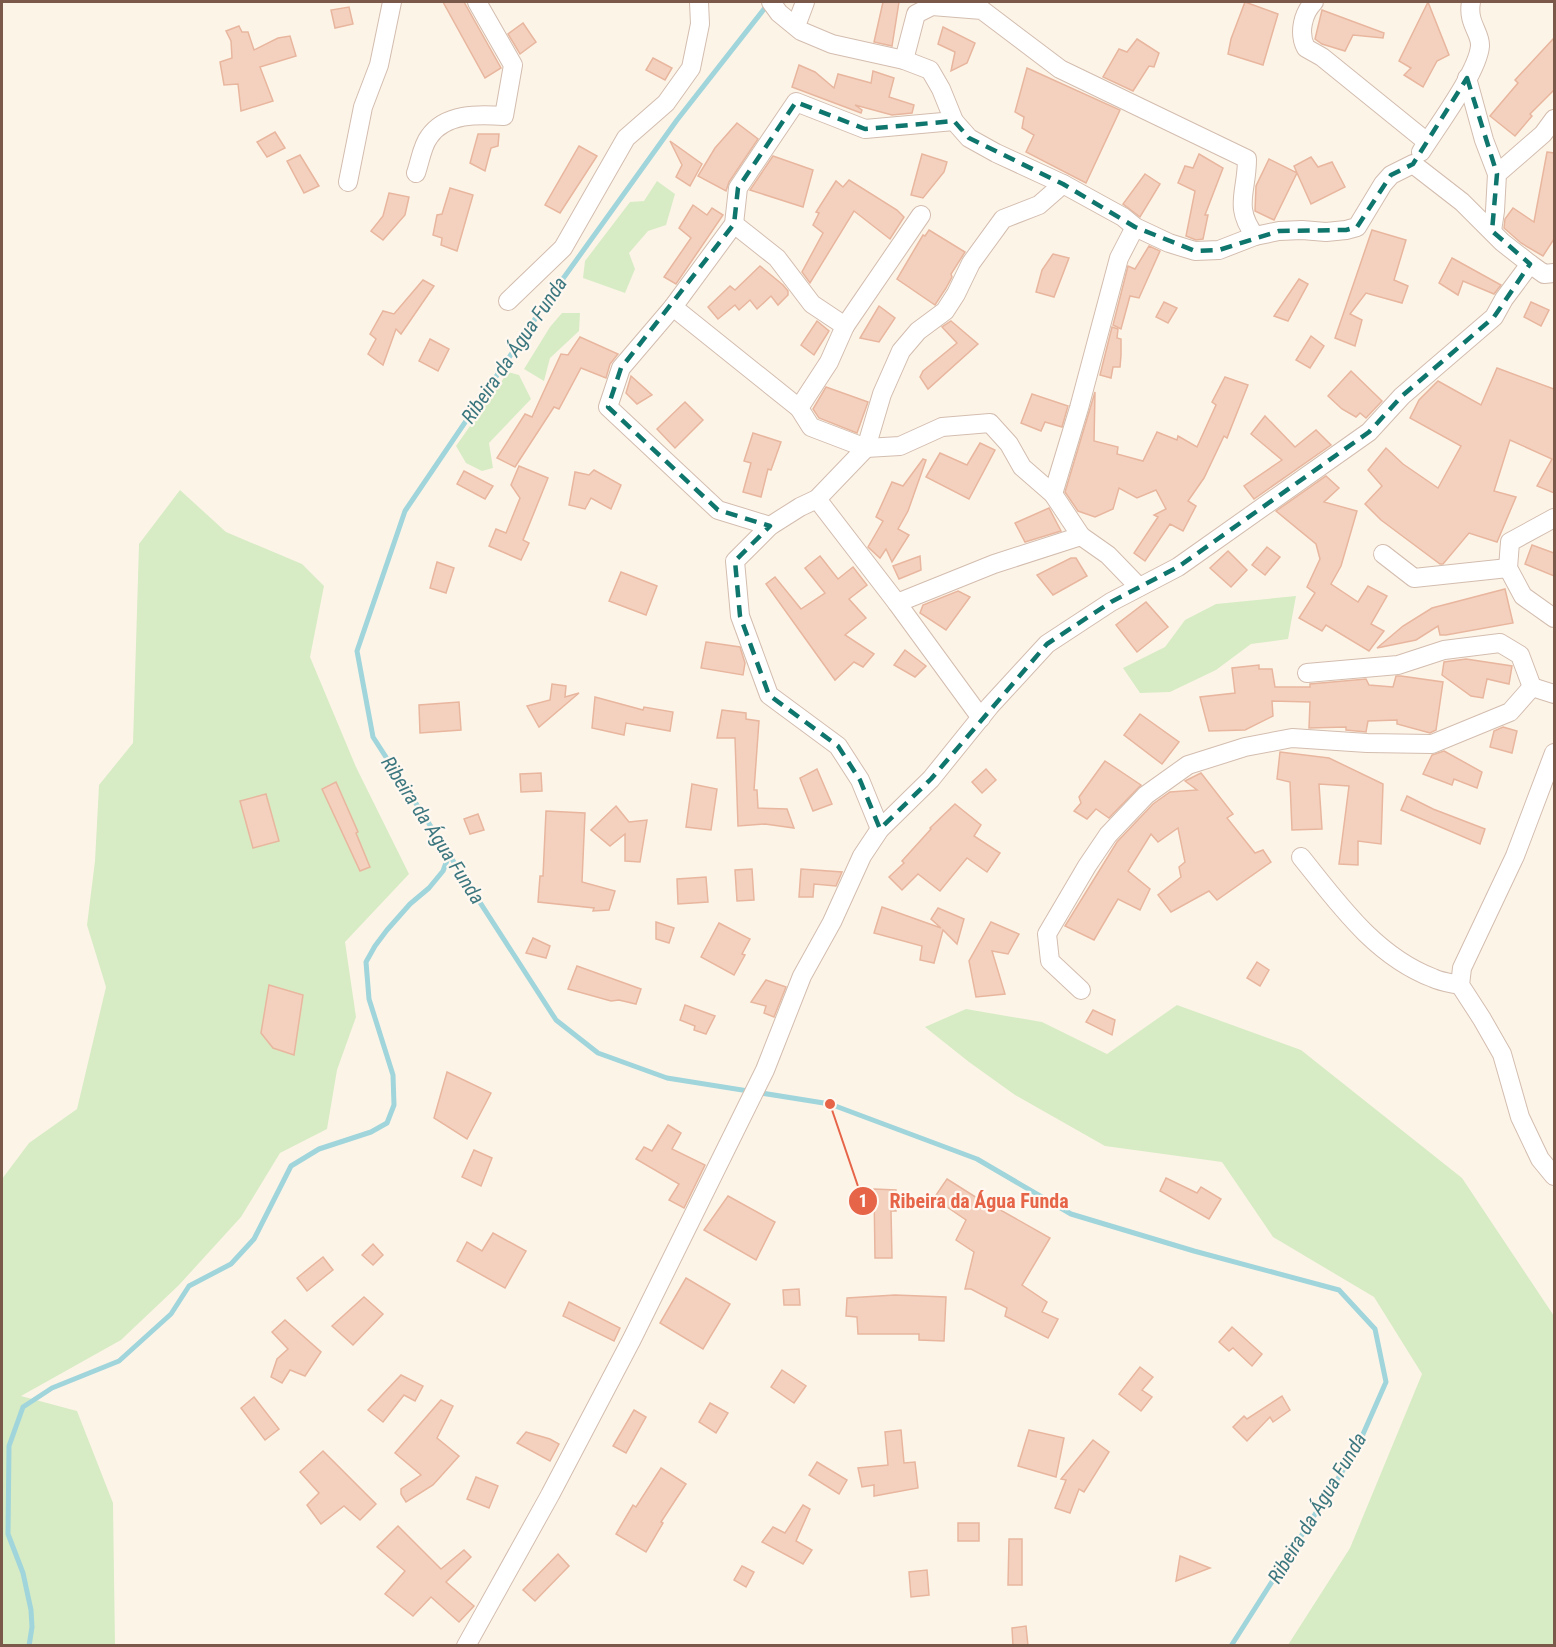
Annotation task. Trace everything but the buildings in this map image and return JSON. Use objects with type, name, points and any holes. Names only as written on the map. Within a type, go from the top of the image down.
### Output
[{"type":"street","points":[[348,182],[363,107],[379,65],[392,2]]},
{"type":"street","points":[[416,173],[429,137],[447,120],[479,114],[504,116],[513,65],[477,2]]},
{"type":"street","points":[[508,301],[563,248],[626,138],[666,103],[691,68],[700,24],[699,2]]},
{"type":"street","points":[[771,2],[779,13],[801,31],[832,44],[904,60],[930,70],[954,121],[969,138],[1063,184],[1123,217],[1135,227],[1169,243],[1195,251],[1219,250],[1255,236],[1278,231],[1326,232],[1357,227],[1383,184],[1391,175],[1413,164],[1474,68],[1480,44],[1468,13],[1470,2]]},
{"type":"street","points":[[796,26],[805,2]]},
{"type":"street","points":[[1314,2],[1307,9],[1301,35],[1306,48],[1322,57],[1427,142]]},
{"type":"street","points":[[904,60],[916,14],[933,4],[985,6],[1060,69],[1247,159],[1247,178],[1241,207],[1245,222],[1255,236]]},
{"type":"street","points":[[1467,78],[1484,140],[1497,174],[1492,231]]},
{"type":"street","points":[[770,526],[718,510],[608,407],[621,368],[673,306],[734,224],[738,188],[796,102],[865,129],[954,121]]},
{"type":"street","points":[[1497,174],[1549,138],[1554,119]]},
{"type":"street","points":[[1413,164],[1462,202],[1530,264],[1544,274],[1554,273]]},
{"type":"street","points":[[880,829],[860,780],[838,747],[769,695],[741,616],[735,561],[770,526],[817,499],[866,448],[882,394],[902,351],[918,331],[945,311],[971,263],[984,249],[1004,219],[1039,205],[1063,184]]},
{"type":"street","points":[[799,408],[829,362],[845,326],[921,215]]},
{"type":"street","points":[[734,224],[777,258],[812,304],[845,326]]},
{"type":"street","points":[[1053,494],[1079,408],[1119,258],[1135,227]]},
{"type":"street","points":[[466,1646],[550,1496],[632,1339],[765,1070],[802,976],[832,922],[862,856],[880,829],[932,779],[981,718],[1047,644],[1111,602],[1178,567],[1369,432],[1402,396],[1494,317],[1504,299],[1530,264]]},
{"type":"street","points":[[673,306],[799,408],[811,427],[866,448],[900,446],[942,427],[990,423],[1009,444],[1022,467],[1053,494],[1080,537],[1107,555],[1139,587]]},
{"type":"street","points":[[817,499],[981,718]]},
{"type":"street","points":[[1554,518],[1510,542],[1508,567],[1523,596],[1554,618]]},
{"type":"street","points":[[897,603],[994,564],[1080,537]]},
{"type":"street","points":[[1383,554],[1414,578],[1508,567]]},
{"type":"street","points":[[1307,673],[1398,665],[1444,650],[1500,643],[1520,655],[1532,687]]},
{"type":"street","points":[[1532,687],[1554,694]]},
{"type":"street","points":[[1081,990],[1050,961],[1047,934],[1108,835],[1146,795],[1188,765],[1245,747],[1292,738],[1432,744],[1510,712],[1532,687]]},
{"type":"street","points":[[1554,753],[1515,856],[1462,968],[1460,985],[1502,1054],[1520,1117],[1540,1159],[1554,1176]]},
{"type":"street","points":[[1300,857],[1355,924],[1394,958],[1433,978],[1460,985]]},
{"type":"highlighted area","points":[[1467,78],[1497,174],[1492,231],[1530,264],[1494,317],[1402,396],[1369,432],[1178,567],[1111,602],[1047,644],[931,779],[880,829],[860,780],[838,746],[769,695],[740,616],[735,561],[770,526],[718,510],[608,407],[621,368],[734,224],[738,188],[796,102],[865,129],[954,121],[969,138],[1063,184],[1135,227],[1195,251],[1219,250],[1279,231],[1346,230],[1357,227],[1391,175],[1413,164]]},
{"type":"green space","points":[[657,181],[675,194],[666,225],[648,231],[629,253],[635,269],[625,293],[583,278],[585,261],[630,202],[644,201]]},
{"type":"green space","points":[[562,313],[580,313],[579,331],[550,358],[544,381],[524,369],[550,327]]},
{"type":"green space","points":[[508,372],[519,375],[531,399],[489,443],[493,468],[482,471],[466,463],[456,446]]},
{"type":"green space","points":[[180,490],[226,532],[302,564],[324,586],[310,657],[356,767],[409,874],[345,942],[356,1017],[337,1070],[327,1129],[280,1153],[241,1217],[179,1285],[121,1340],[21,1396],[77,1411],[113,1503],[115,1645],[2,1645],[2,1179],[29,1143],[77,1109],[106,987],[87,925],[95,861],[99,785],[133,743],[139,544]]},
{"type":"green space","points":[[1296,596],[1288,639],[1251,644],[1216,670],[1170,692],[1140,693],[1123,668],[1165,647],[1185,620],[1216,604]]},
{"type":"green space","points":[[1177,1005],[1301,1050],[1462,1178],[1554,1316],[1554,1645],[1288,1645],[1350,1548],[1422,1374],[1374,1297],[1273,1237],[1222,1162],[1105,1146],[1015,1095],[925,1027],[966,1009],[1042,1022],[1107,1054]]},
{"type":"waterway","name":"Ribeira da Água Funda","points":[[768,4],[677,120],[552,294],[405,511],[357,651],[373,737],[556,1020],[598,1053],[667,1078],[830,1104],[977,1159],[1071,1214],[1194,1251],[1339,1290],[1375,1329],[1386,1382],[1356,1450],[1231,1646]]},
{"type":"waterway","points":[[29,1646],[32,1627],[31,1610],[23,1573],[8,1534],[9,1446],[23,1407],[52,1388],[119,1361],[171,1314],[189,1286],[231,1264],[254,1239],[291,1166],[319,1149],[371,1132],[387,1123],[394,1105],[393,1075],[369,999],[366,962],[387,930],[443,871],[449,855]]},
{"type":"place","name":"Ribeira da Água Funda","points":[[830,1104]]}]
